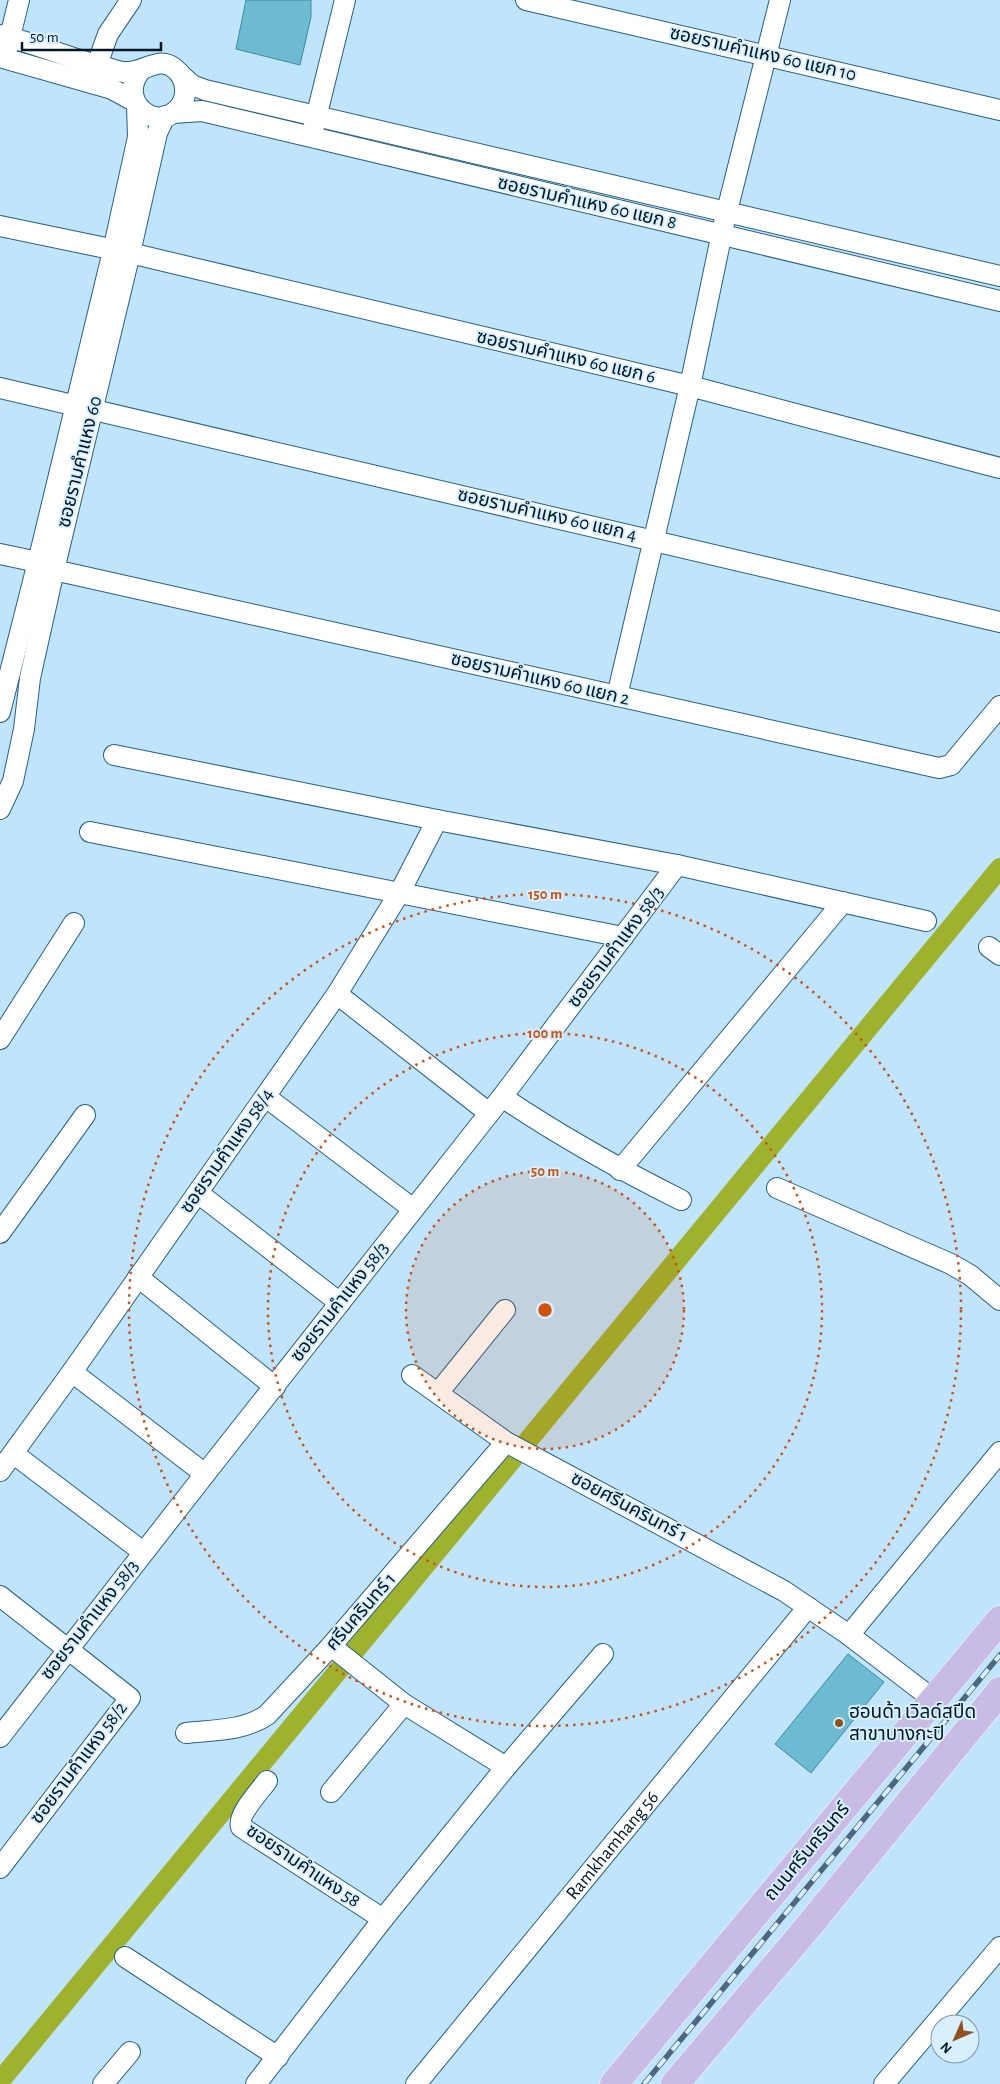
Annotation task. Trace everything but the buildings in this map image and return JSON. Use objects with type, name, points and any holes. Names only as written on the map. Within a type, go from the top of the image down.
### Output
[{"type":"main road","name":"ถนนศรีนครินทร์","points":[[614,2084],[1000,1620]]},
{"type":"main road","points":[[675,2084],[808,1927],[1000,1691]]},
{"type":"street","points":[[18,0],[4,36],[3,57],[112,89],[136,103],[147,114],[156,117],[169,115]]},
{"type":"street","points":[[97,65],[108,34],[131,0]]},
{"type":"street","points":[[312,137],[315,116],[345,0]]},
{"type":"street","name":"ซอยรามคำแหง 60 แยก 10","points":[[526,0],[1000,110]]},
{"type":"street","points":[[617,696],[690,386],[727,212],[780,0]]},
{"type":"street","points":[[4,36],[127,73],[158,63],[174,68],[180,74]]},
{"type":"street","name":"ซอยรามคำแหง 60","points":[[122,252],[138,137],[136,103],[132,84],[142,69]]},
{"type":"street","name":"ซอยรามคำแหง 60 แยก 8","points":[[180,74],[192,85],[205,90],[1000,276]]},
{"type":"street","name":"ซอยรามคำแหง 60","points":[[0,712],[46,566],[122,252],[157,133],[169,115],[184,99],[186,90],[180,74]]},
{"type":"street","name":"ซอยรามคำแหง 60 แยก 8","points":[[169,115],[202,111],[1000,301]]},
{"type":"street","points":[[508,184],[512,162]]},
{"type":"street","name":"ซอยรามคำแหง 60 แยก 6","points":[[0,226],[122,252],[690,386],[1000,468]]},
{"type":"street","points":[[919,282],[924,258]]},
{"type":"street","name":"ซอยรามคำแหง 60 แยก 4","points":[[0,388],[654,539],[1000,622]]},
{"type":"street","name":"ซอยรามคำแหง 60 แยก 2","points":[[0,554],[939,768],[951,765],[1000,706]]},
{"type":"street","name":"ซอยรามคำแหง 60","points":[[0,809],[13,781],[24,726],[46,566]]},
{"type":"street","points":[[0,720],[24,726]]},
{"type":"street","points":[[114,755],[437,820],[677,865],[926,921]]},
{"type":"street","name":"ซอยรามคำแหง 58/4","points":[[0,1471],[72,1372],[337,994],[400,892],[437,820]]},
{"type":"street","points":[[90,832],[623,937]]},
{"type":"street","name":"ซอยรามคำแหง 58/3","points":[[0,1737],[143,1552],[489,1114],[677,865]]},
{"type":"street","points":[[620,1170],[843,902]]},
{"type":"street","points":[[0,1039],[74,923]]},
{"type":"street","points":[[337,994],[489,1114]]},
{"type":"street","points":[[266,1097],[413,1209]]},
{"type":"street","points":[[502,1097],[546,1127],[620,1170],[681,1200]]},
{"type":"street","points":[[0,1233],[85,1116]]},
{"type":"street","points":[[777,1188],[951,1264],[970,1275],[1000,1300]]},
{"type":"street","points":[[198,1193],[340,1303]]},
{"type":"street","points":[[138,1277],[274,1387]]},
{"type":"street","points":[[438,1393],[505,1310]]},
{"type":"street","points":[[72,1372],[205,1474]]},
{"type":"street","name":"ซอยศรีนครินทร์ 1","points":[[412,1375],[511,1444],[761,1578],[808,1607],[849,1635],[934,1700]]},
{"type":"street","name":"ศรีนครินทร์ 1","points":[[186,1733],[246,1726],[256,1723],[272,1710],[332,1646],[511,1444]]},
{"type":"street","points":[[849,1635],[1000,1452]]},
{"type":"street","points":[[14,1454],[143,1552]]},
{"type":"street","points":[[0,1596],[68,1648]]},
{"type":"street","name":"Ramkhamhang 56","points":[[416,2084],[808,1607]]},
{"type":"street","points":[[332,1646],[404,1704],[506,1767]]},
{"type":"street","name":"ซอยรามคำแหง 58/2","points":[[0,1868],[130,1698],[68,1648]]},
{"type":"street","points":[[256,2084],[506,1767],[603,1654]]},
{"type":"street","points":[[331,1792],[404,1704]]},
{"type":"street","name":"ซอยรามคำแหง 58","points":[[267,1781],[242,1815],[241,1827],[384,1920]]},
{"type":"street","points":[[884,2084],[1000,1947]]},
{"type":"street","points":[[125,1957],[278,2057]]},
{"type":"street","points":[[103,2084],[130,2052]]},
{"type":"waterway","points":[[0,2081],[1000,868]]},
{"type":"railway","points":[[644,2084],[1000,1655]]},
{"type":"place","name":"ฮอนด้า เวิลด์สปีด สาขาบางกะปิ","points":[[839,1723]]}]
